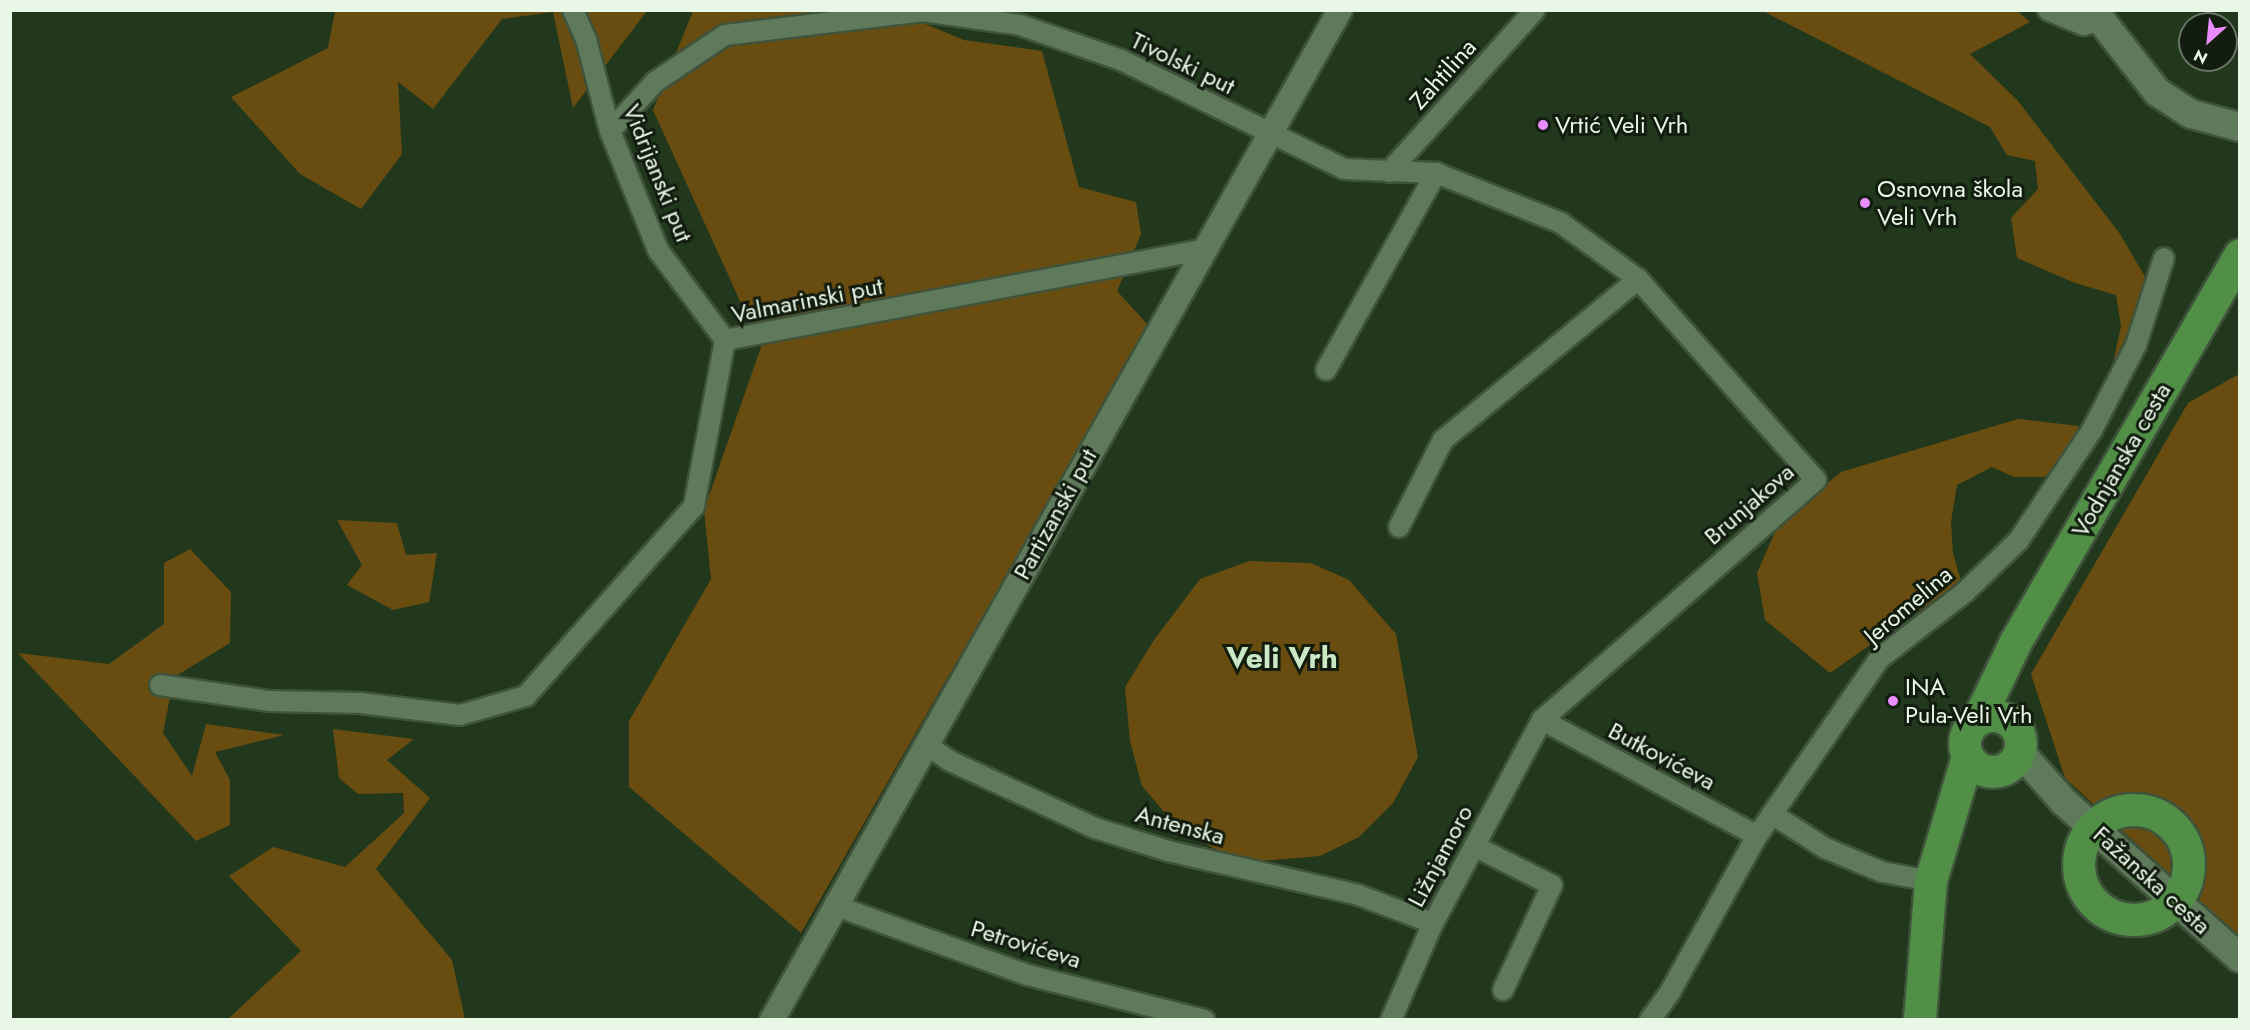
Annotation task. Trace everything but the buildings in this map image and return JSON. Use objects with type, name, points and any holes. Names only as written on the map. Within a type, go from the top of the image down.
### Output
[{"type":"main road","points":[[2097,16],[2144,78],[2176,106],[2202,118],[2240,127]]},
{"type":"main road","name":"Vodnjanska cesta","points":[[1997,762],[1965,736],[1979,719],[2004,666],[2240,255]]},
{"type":"main road","points":[[2004,666],[2010,721]]},
{"type":"main road","points":[[1920,1020],[1931,881],[1956,799],[1997,762],[2018,730],[2010,721],[2000,716],[1979,719]]},
{"type":"main road","name":"Fažanska cesta","points":[[1997,762],[2064,802],[2240,958]]},
{"type":"street","name":"Vidrijanski put","points":[[573,10],[586,39],[609,131],[658,250],[725,340]]},
{"type":"street","name":"Partizanski put","points":[[772,1020],[925,744],[1340,10]]},
{"type":"street","name":"Zahtilina","points":[[1389,172],[1535,10]]},
{"type":"street","points":[[2048,10],[2084,25],[2097,16]]},
{"type":"street","name":"Tivolski put","points":[[609,131],[655,82],[725,35],[922,11],[1018,18],[1121,60],[1270,133]]},
{"type":"street","name":"Brunjakova","points":[[1270,133],[1344,169],[1436,173],[1561,223],[1638,279],[1816,480],[1542,720]]},
{"type":"street","points":[[1326,370],[1436,173]]},
{"type":"street","name":"Valmarinski put","points":[[160,685],[270,701],[360,703],[460,715],[526,696],[694,506],[725,340],[1205,249]]},
{"type":"street","name":"Jeromelina","points":[[1650,1020],[1670,992],[1757,836],[1880,658],[1965,592],[2019,540],[2092,430],[2136,345],[2164,258]]},
{"type":"street","points":[[1399,527],[1443,440],[1638,279]]},
{"type":"street","name":"Butkovićeva","points":[[1542,720],[1757,836]]},
{"type":"street","name":"Ližnjamoro","points":[[1391,1020],[1433,923],[1542,720]]},
{"type":"street","name":"Antenska","points":[[925,744],[951,761],[1095,828],[1168,851],[1358,895],[1433,923]]},
{"type":"street","points":[[1772,814],[1825,848],[1882,872],[1931,881]]},
{"type":"street","points":[[1474,846],[1552,885],[1503,990]]},
{"type":"street","name":"Petrovićeva","points":[[836,906],[1028,975],[1204,1020]]},
{"type":"shaded area","points":[[2016,10],[2030,22],[1970,54],[2018,101],[2120,234],[2147,280],[2135,325],[2112,368],[2121,326],[2116,295],[2075,283],[2017,258],[2011,218],[2038,189],[2035,161],[2007,155],[1990,127],[1763,11]]},
{"type":"shaded area","points":[[335,11],[647,11],[573,108],[553,12],[502,19],[433,109],[398,82],[402,154],[361,209],[300,174],[231,97],[328,48]]},
{"type":"shaded area","points":[[693,11],[894,11],[964,40],[1042,51],[1079,187],[1136,202],[1141,234],[1117,291],[1149,326],[801,933],[629,787],[629,721],[711,579],[704,510],[761,347],[653,110]]},
{"type":"shaded area","points":[[2239,374],[2239,938],[2065,778],[2031,674],[2188,403]]},
{"type":"shaded area","points":[[2018,419],[2079,426],[2069,448],[2045,477],[2014,477],[1992,467],[1957,485],[1951,522],[1953,553],[1961,581],[1830,673],[1765,620],[1757,573],[1778,525],[1841,472]]},
{"type":"shaded area","points":[[337,520],[397,523],[406,555],[437,553],[429,602],[393,610],[347,585],[362,565]]},
{"type":"shaded area","points":[[190,549],[231,592],[230,643],[174,677],[163,733],[192,776],[206,724],[284,735],[215,752],[230,780],[230,825],[196,841],[18,653],[109,664],[164,624],[164,563]]},
{"type":"shaded area","points":[[1249,561],[1311,563],[1349,580],[1396,634],[1418,757],[1393,803],[1359,837],[1320,856],[1261,861],[1222,853],[1177,827],[1142,786],[1130,741],[1125,687],[1154,640],[1200,579]]},
{"type":"shaded area","points":[[333,729],[414,739],[387,760],[430,798],[376,869],[452,960],[465,1019],[228,1019],[301,951],[229,876],[273,847],[345,867],[404,813],[403,793],[358,794],[339,778]]},
{"type":"place","name":"Vrtić Veli Vrh","points":[[1543,125]]},
{"type":"place","name":"Osnovna škola Veli Vrh","points":[[1865,203]]},
{"type":"place","name":"INA Pula-Veli Vrh","points":[[1893,701]]},
{"type":"district","name":"Veli Vrh","points":[[1282,658]]}]
